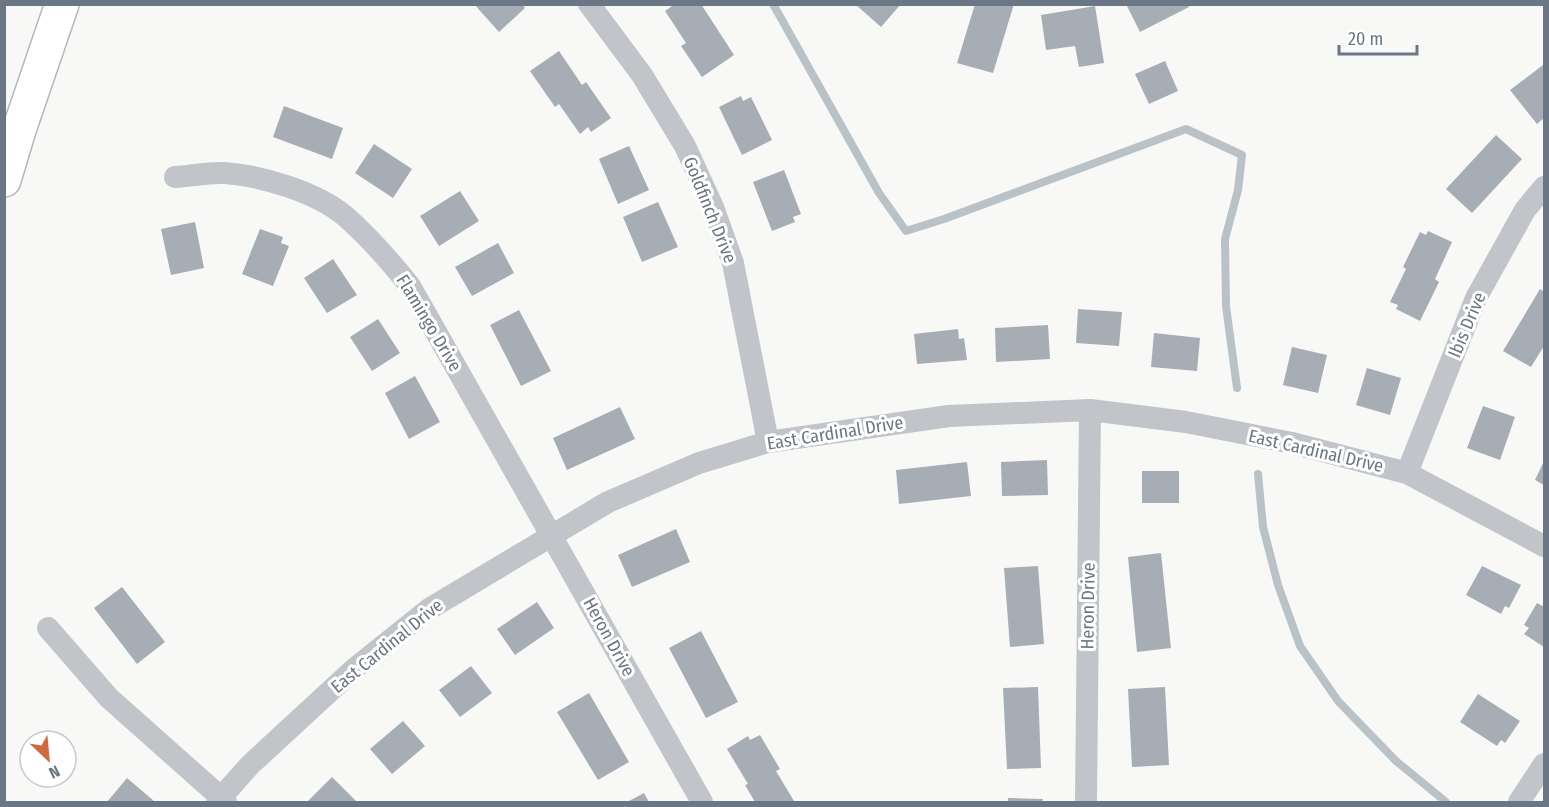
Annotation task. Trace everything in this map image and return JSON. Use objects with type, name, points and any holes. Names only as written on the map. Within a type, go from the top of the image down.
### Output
[{"type":"highway","points":[[4,180],[62,4]]},
{"type":"street","name":"Goldfinch Drive","points":[[589,4],[642,75],[685,146],[713,207],[733,263],[768,442]]},
{"type":"street","name":"Flamingo Drive","points":[[175,177],[225,173],[270,181],[307,193],[343,214],[382,251],[410,286],[551,535]]},
{"type":"street","name":"Ibis Drive","points":[[1407,472],[1476,298],[1525,210],[1545,187]]},
{"type":"street","name":"East Cardinal Drive","points":[[221,801],[250,765],[354,669],[429,609],[608,502],[699,463],[768,442],[949,416],[1090,410],[1186,422],[1292,443],[1407,472],[1545,546]]},
{"type":"street","name":"Heron Drive","points":[[1086,802],[1090,410]]},
{"type":"street","name":"Heron Drive","points":[[551,535],[702,802]]},
{"type":"street","points":[[48,628],[109,698],[221,801]]},
{"type":"street","points":[[1519,802],[1545,764]]},
{"type":"building","points":[[474,4],[522,4],[525,8],[499,32]]},
{"type":"building","points":[[675,4],[701,4],[734,55],[702,77],[681,46],[686,43],[665,11]]},
{"type":"building","points":[[855,4],[901,4],[881,27]]},
{"type":"building","points":[[975,4],[1014,4],[993,73],[957,63]]},
{"type":"building","points":[[1126,4],[1188,4],[1189,7],[1140,32]]},
{"type":"building","points":[[1095,6],[1104,63],[1079,67],[1075,46],[1046,50],[1041,15]]},
{"type":"building","points":[[559,51],[582,85],[586,82],[611,118],[591,132],[588,127],[580,134],[559,104],[555,107],[530,71]]},
{"type":"building","points":[[1165,61],[1178,91],[1149,104],[1135,74]]},
{"type":"building","points":[[1543,65],[1544,118],[1537,124],[1510,90]]},
{"type":"building","points":[[741,96],[743,101],[751,97],[772,140],[742,155],[719,107]]},
{"type":"building","points":[[284,106],[343,128],[332,159],[273,137]]},
{"type":"building","points":[[1496,135],[1522,159],[1472,213],[1446,189]]},
{"type":"building","points":[[374,144],[412,169],[393,198],[355,173]]},
{"type":"building","points":[[629,146],[649,190],[618,204],[599,159]]},
{"type":"building","points":[[784,170],[801,214],[793,217],[795,222],[772,231],[753,182]]},
{"type":"building","points":[[460,191],[479,221],[439,246],[420,216]]},
{"type":"building","points":[[658,202],[678,247],[642,262],[623,217]]},
{"type":"building","points":[[195,222],[204,268],[171,275],[161,229]]},
{"type":"building","points":[[260,229],[283,237],[281,243],[289,246],[273,286],[242,274]]},
{"type":"building","points":[[1428,231],[1452,242],[1435,279],[1439,282],[1420,321],[1396,309],[1398,305],[1390,302],[1406,269],[1403,267],[1420,232],[1426,235]]},
{"type":"building","points":[[498,243],[514,273],[472,296],[455,267]]},
{"type":"building","points":[[333,259],[357,295],[327,313],[304,278]]},
{"type":"building","points":[[1540,289],[1544,292],[1544,346],[1531,367],[1503,351]]},
{"type":"building","points":[[1078,309],[1122,312],[1119,346],[1076,343]]},
{"type":"building","points":[[519,310],[551,371],[521,386],[490,325]]},
{"type":"building","points":[[378,319],[400,353],[372,371],[350,337]]},
{"type":"building","points":[[1048,325],[1050,359],[996,362],[995,328]]},
{"type":"building","points":[[958,329],[959,339],[964,338],[967,360],[917,364],[914,334]]},
{"type":"building","points":[[1154,333],[1200,338],[1197,371],[1151,367]]},
{"type":"building","points":[[1292,347],[1327,355],[1318,393],[1283,385]]},
{"type":"building","points":[[1367,368],[1401,378],[1390,415],[1356,405]]},
{"type":"building","points":[[415,376],[440,422],[409,439],[385,393]]},
{"type":"building","points":[[1483,406],[1515,417],[1500,460],[1467,448]]},
{"type":"building","points":[[620,407],[635,439],[567,470],[553,438]]},
{"type":"building","points":[[1047,460],[1048,495],[1002,496],[1001,462]]},
{"type":"building","points":[[1544,461],[1544,485],[1535,480]]},
{"type":"building","points":[[967,462],[971,496],[899,504],[896,470]]},
{"type":"building","points":[[1142,471],[1179,471],[1179,503],[1142,503]]},
{"type":"building","points":[[676,529],[690,562],[632,587],[618,555]]},
{"type":"building","points":[[1161,553],[1171,648],[1137,652],[1128,557]]},
{"type":"building","points":[[1038,566],[1044,644],[1010,647],[1004,568]]},
{"type":"building","points":[[1482,566],[1521,585],[1509,608],[1505,606],[1501,614],[1466,595]]},
{"type":"building","points":[[122,587],[165,642],[137,664],[94,608]]},
{"type":"building","points":[[537,602],[554,628],[515,655],[497,629]]},
{"type":"building","points":[[1537,603],[1544,607],[1544,647],[1524,634],[1529,628],[1524,625]]},
{"type":"building","points":[[701,631],[738,702],[706,718],[669,648]]},
{"type":"building","points":[[471,666],[492,693],[460,717],[439,690]]},
{"type":"building","points":[[1038,687],[1041,768],[1007,769],[1003,688]]},
{"type":"building","points":[[1165,687],[1169,765],[1132,767],[1128,689]]},
{"type":"building","points":[[589,693],[629,762],[598,780],[557,712]]},
{"type":"building","points":[[1478,694],[1520,721],[1505,743],[1501,740],[1497,746],[1460,722]]},
{"type":"building","points":[[403,721],[425,746],[392,774],[370,749]]},
{"type":"building","points":[[760,735],[780,769],[776,771],[794,801],[755,802],[745,785],[748,784],[727,749],[748,736],[750,740]]},
{"type":"building","points":[[332,777],[357,802],[308,801]]},
{"type":"building","points":[[127,778],[154,801],[107,802]]},
{"type":"building","points":[[644,793],[649,802],[627,802]]},
{"type":"building","points":[[1008,798],[1043,799],[1042,802],[1008,802]]},
{"type":"waterway","points":[[773,4],[879,193],[906,231],[1186,129],[1242,155],[1238,190],[1225,239],[1226,306],[1237,388]]},
{"type":"waterway","points":[[1258,474],[1263,527],[1278,585],[1300,646],[1338,701],[1396,761],[1446,802]]}]
